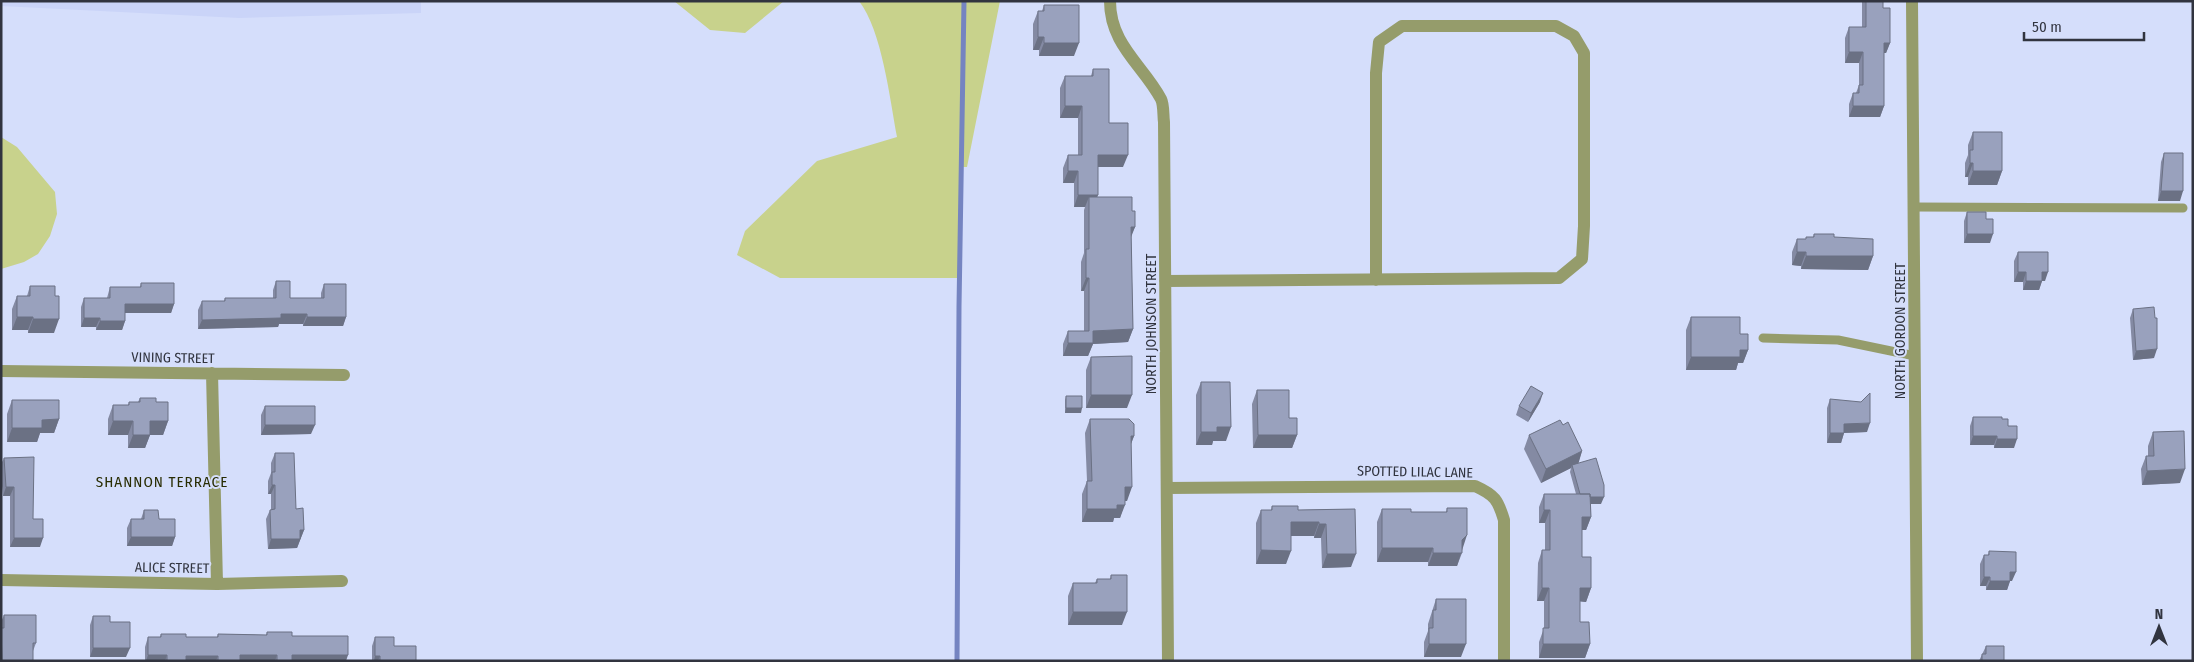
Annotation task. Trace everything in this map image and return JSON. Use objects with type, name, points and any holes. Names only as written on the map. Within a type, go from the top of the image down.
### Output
[{"type":"street","name":"NORTH JOHNSON STREET","points":[[1110,1],[1115,29],[1121,45],[1162,101],[1164,122],[1168,661]]},
{"type":"street","name":"NORTH GORDON STREET","points":[[1912,1],[1917,661]]},
{"type":"street","points":[[1165,281],[1376,280],[1559,278],[1582,259],[1584,226],[1584,53],[1574,36],[1556,26],[1402,26],[1379,42],[1376,73],[1376,280]]},
{"type":"street","name":"VINING STREET","points":[[1,371],[344,375]]},
{"type":"street","points":[[212,373],[218,584]]},
{"type":"street","name":"SPOTTED LILAC LANE","points":[[1167,488],[1475,486],[1489,492],[1499,502],[1504,520],[1504,661]]},
{"type":"street","name":"ALICE STREET","points":[[1,580],[218,584],[342,581]]},
{"type":"lane","points":[[1914,207],[2184,208]]},
{"type":"lane","points":[[1763,338],[1838,340],[1915,356]]},
{"type":"shaded area","points":[[1,1],[421,1],[421,13],[239,18],[1,6]]},
{"type":"green space","points":[[674,1],[784,1],[745,33],[710,30]]},
{"type":"green space","points":[[859,1],[1000,1],[967,167],[961,167],[961,278],[780,278],[737,255],[745,231],[817,161],[897,137],[884,66],[874,29]]},
{"type":"green space","points":[[1,137],[17,147],[55,192],[57,214],[50,236],[38,254],[24,262],[1,269]]},
{"type":"building","points":[[1866,1],[1883,1],[1883,8],[1890,8],[1890,43],[1884,43],[1884,106],[1853,106],[1853,93],[1859,93],[1859,85],[1863,85],[1863,52],[1849,52],[1849,27],[1866,27]]},
{"type":"building","points":[[1044,5],[1079,5],[1079,43],[1044,43],[1044,37],[1038,37],[1038,11],[1044,11]]},
{"type":"building","points":[[1093,69],[1109,69],[1109,123],[1128,123],[1128,155],[1098,155],[1098,195],[1078,195],[1078,171],[1068,171],[1068,155],[1082,155],[1082,106],[1065,106],[1065,76],[1093,76]]},
{"type":"building","points":[[1973,132],[2002,132],[2002,171],[1973,171],[1973,163],[1970,163],[1970,150],[1973,150]]},
{"type":"building","points":[[2164,153],[2183,153],[2183,191],[2161,191]]},
{"type":"building","points":[[1089,197],[1132,197],[1132,211],[1135,211],[1135,227],[1131,227],[1133,329],[1093,331],[1093,343],[1068,343],[1068,331],[1089,331],[1089,278],[1086,278],[1086,249],[1089,249]]},
{"type":"building","points":[[1967,212],[1986,212],[1986,219],[1993,219],[1993,234],[1967,234]]},
{"type":"building","points":[[1814,234],[1834,234],[1834,237],[1873,239],[1873,256],[1806,256],[1806,252],[1797,252],[1797,239],[1814,237]]},
{"type":"building","points":[[2018,252],[2048,252],[2048,272],[2042,272],[2042,281],[2026,281],[2026,272],[2018,272]]},
{"type":"building","points":[[276,281],[290,281],[290,298],[324,298],[324,284],[346,284],[346,317],[307,317],[307,314],[281,314],[281,318],[202,320],[202,301],[225,301],[225,298],[276,298]]},
{"type":"building","points":[[141,283],[174,283],[174,304],[125,304],[125,321],[100,321],[100,318],[84,318],[84,298],[110,298],[110,287],[141,287]]},
{"type":"building","points":[[30,286],[55,286],[55,296],[59,296],[59,319],[17,317],[17,296],[30,296]]},
{"type":"building","points":[[2154,307],[2155,318],[2157,318],[2157,349],[2136,351],[2133,309]]},
{"type":"building","points":[[1691,317],[1740,317],[1740,334],[1748,334],[1748,350],[1740,350],[1740,357],[1691,357]]},
{"type":"building","points":[[1132,356],[1132,395],[1091,395],[1091,357]]},
{"type":"building","points":[[1201,382],[1230,382],[1231,427],[1217,427],[1217,432],[1201,432]]},
{"type":"building","points":[[1531,386],[1543,393],[1531,413],[1519,406]]},
{"type":"building","points":[[1257,390],[1289,390],[1289,418],[1297,418],[1297,435],[1258,435]]},
{"type":"building","points":[[1870,393],[1870,423],[1844,424],[1844,433],[1830,433],[1830,399],[1861,402]]},
{"type":"building","points":[[1066,396],[1082,396],[1082,408],[1066,408]]},
{"type":"building","points":[[140,398],[156,398],[156,402],[168,402],[168,421],[150,421],[150,435],[133,435],[133,421],[113,421],[113,405],[129,405],[129,402],[140,402]]},
{"type":"building","points":[[12,400],[59,400],[59,419],[42,420],[42,428],[12,428]]},
{"type":"building","points":[[265,406],[315,406],[315,425],[265,425]]},
{"type":"building","points":[[1973,417],[2002,417],[2002,419],[2008,419],[2008,426],[2017,426],[2017,439],[1997,439],[1997,436],[1973,436]]},
{"type":"building","points":[[1090,419],[1129,419],[1134,424],[1134,436],[1131,436],[1132,487],[1125,487],[1125,505],[1117,505],[1117,509],[1087,509],[1087,481],[1092,481]]},
{"type":"building","points":[[1560,420],[1563,425],[1568,422],[1582,451],[1546,469],[1529,435]]},
{"type":"building","points":[[2184,431],[2185,469],[2147,471],[2146,456],[2154,456],[2153,432]]},
{"type":"building","points":[[275,453],[294,453],[296,509],[303,508],[304,530],[300,530],[300,539],[271,539],[270,510],[275,509],[275,485],[272,485],[272,472],[275,472]]},
{"type":"building","points":[[34,457],[33,519],[43,519],[43,538],[14,538],[14,487],[6,487],[4,458]]},
{"type":"building","points":[[1596,458],[1604,485],[1604,497],[1590,497],[1590,494],[1580,494],[1572,465]]},
{"type":"building","points":[[1544,494],[1590,494],[1591,517],[1582,517],[1582,557],[1591,557],[1591,588],[1580,588],[1580,622],[1589,622],[1590,644],[1543,644],[1543,628],[1549,628],[1549,588],[1542,588],[1542,550],[1550,550],[1550,510],[1544,510]]},
{"type":"building","points":[[1272,506],[1298,506],[1298,510],[1355,509],[1356,554],[1327,554],[1326,524],[1319,524],[1319,522],[1291,522],[1291,551],[1261,550],[1261,510],[1272,510]]},
{"type":"building","points":[[1447,508],[1467,508],[1467,535],[1462,540],[1462,553],[1433,553],[1433,548],[1382,548],[1382,509],[1411,509],[1411,512],[1447,512]]},
{"type":"building","points":[[144,510],[158,510],[159,519],[175,519],[175,537],[131,537],[131,519],[144,519]]},
{"type":"building","points":[[1989,551],[2016,552],[2016,572],[2010,572],[2010,581],[1990,581],[1990,577],[1984,577],[1984,555],[1989,555]]},
{"type":"building","points":[[1111,575],[1127,575],[1127,612],[1073,612],[1073,583],[1097,583],[1097,579],[1111,579]]},
{"type":"building","points":[[1436,599],[1466,599],[1466,644],[1429,644],[1429,628],[1433,628],[1433,610],[1436,610]]},
{"type":"building","points":[[4,615],[36,615],[36,643],[33,643],[33,661],[2,661],[1,628],[4,628]]},
{"type":"building","points":[[93,616],[110,616],[110,622],[130,622],[130,648],[93,648]]},
{"type":"building","points":[[267,632],[292,632],[292,636],[348,636],[348,655],[292,655],[292,661],[277,661],[277,655],[240,655],[240,661],[218,661],[218,656],[186,656],[186,661],[167,661],[167,655],[148,655],[148,637],[161,637],[161,634],[186,634],[186,637],[218,637],[218,634],[267,635]]},
{"type":"building","points":[[375,637],[394,637],[394,646],[416,646],[416,661],[380,661],[380,656],[375,656]]},
{"type":"building","points":[[1986,646],[2004,646],[2004,661],[1982,661],[1982,654],[1986,654]]},
{"type":"waterway","points":[[957,661],[959,307],[964,1]]},
{"type":"district","name":"SHANNON TERRACE","points":[[162,482]]}]
